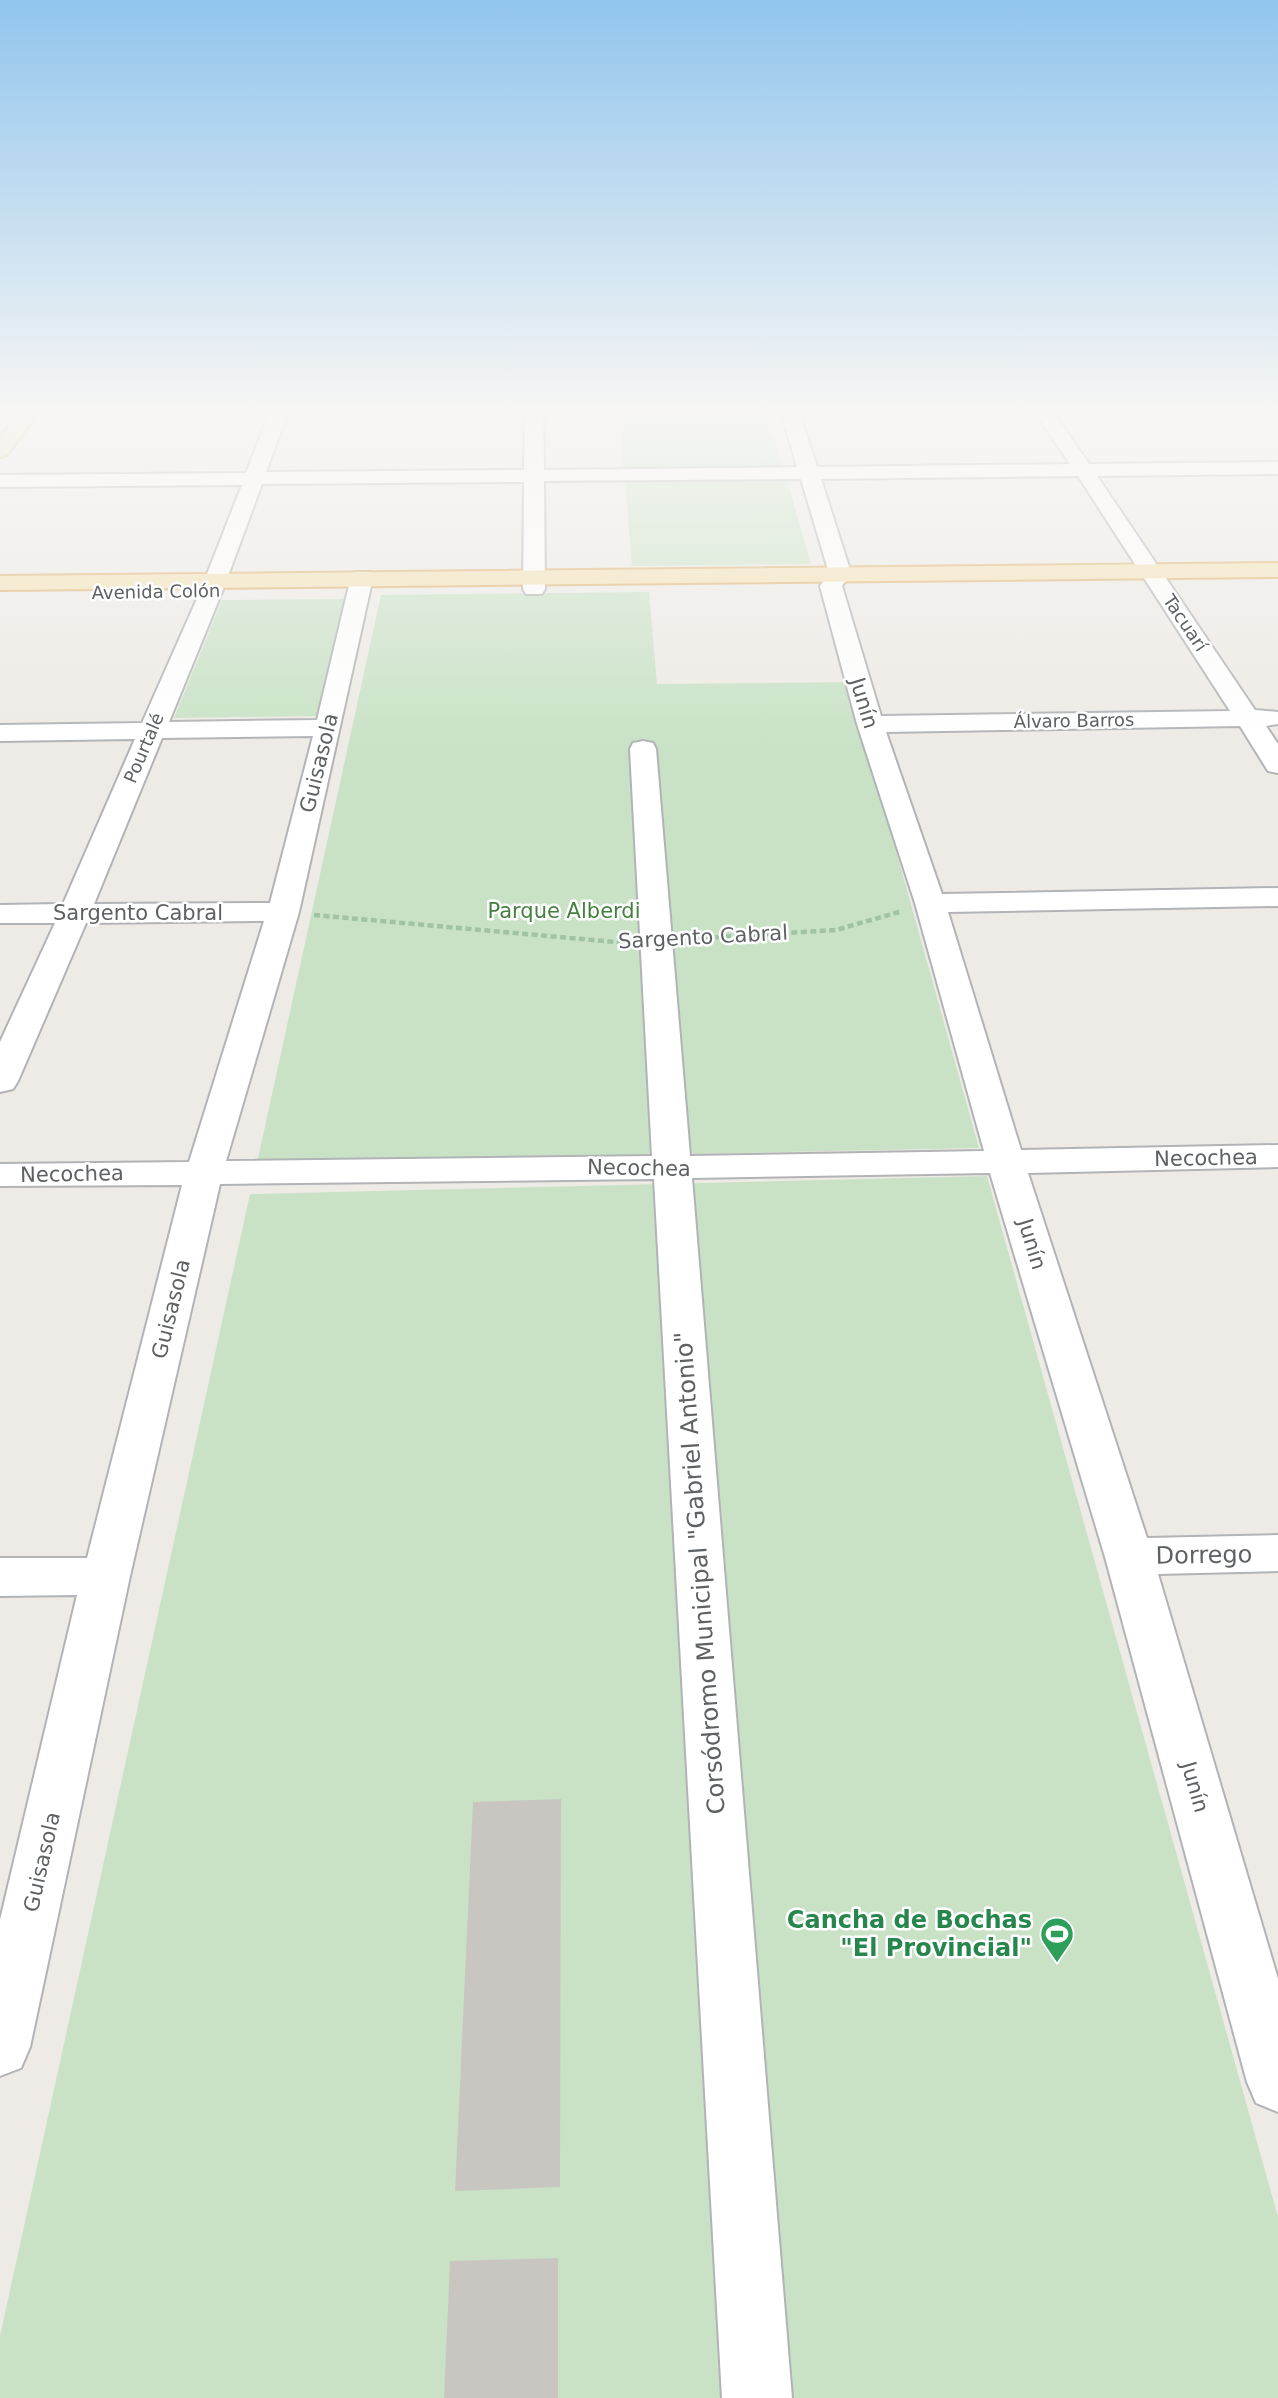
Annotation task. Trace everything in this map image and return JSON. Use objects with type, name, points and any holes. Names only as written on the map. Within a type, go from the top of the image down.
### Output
[{"type":"main road","name":"Avenida Colón","points":[[1155,578],[1278,570]]},
{"type":"main road","name":"Avenida Colón","points":[[0,583],[213,585],[1155,578],[1278,582]]},
{"type":"main road","name":"Avenida Colón","points":[[0,594],[213,585]]},
{"type":"street","name":"Pourtalé","points":[[0,1081],[75,913],[238,524]]},
{"type":"street","points":[[533,582],[534,524]]},
{"type":"street","name":"Junín","points":[[822,524],[870,724],[930,903],[1006,1163],[1129,1557],[1278,2082]]},
{"type":"street","name":"Tacuarí","points":[[1118,524],[1278,765]]},
{"type":"street","name":"Guisasola","points":[[0,2047],[106,1576],[204,1173],[283,912],[361,584]]},
{"type":"street","name":"Álvaro Barros","points":[[870,724],[1278,718]]},
{"type":"street","points":[[0,733],[328,728]]},
{"type":"street","name":"Corsódromo Municipal \"Gabriel Antonio\"","points":[[643,749],[757,2398]]},
{"type":"street","points":[[930,903],[1278,897]]},
{"type":"street","name":"Sargento Cabral","points":[[0,914],[283,912]]},
{"type":"street","name":"Necochea","points":[[0,1175],[561,1167],[672,1168],[1278,1156]]},
{"type":"street","name":"Dorrego","points":[[1129,1557],[1278,1553]]},
{"type":"street","points":[[0,1577],[106,1576]]},
{"type":"path","name":"Sargento Cabral","points":[[283,912],[629,943],[836,930],[930,903]]},
{"type":"green space","points":[[628,524],[800,524],[811,564],[632,566]]},
{"type":"green space","name":"Parque Alberdi","points":[[649,592],[657,684],[849,682],[979,1148],[257,1163],[381,595]]},
{"type":"green space","points":[[348,599],[317,716],[174,718],[222,600]]},
{"type":"green space","points":[[987,1176],[1278,2217],[1278,2398],[0,2398],[0,2336],[250,1194]]},
{"type":"building","points":[[561,1799],[560,2187],[455,2191],[473,1802]]},
{"type":"building","points":[[558,2258],[558,2398],[444,2398],[450,2261]]},
{"type":"place","name":"Cancha de Bochas \"El Provincial\"","points":[[1057,1964]]}]
